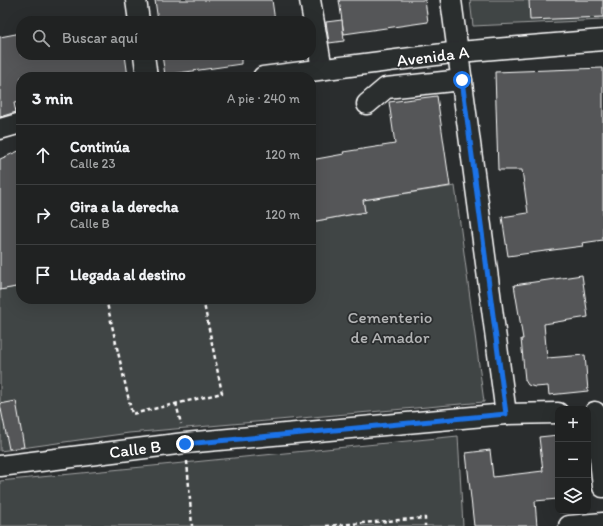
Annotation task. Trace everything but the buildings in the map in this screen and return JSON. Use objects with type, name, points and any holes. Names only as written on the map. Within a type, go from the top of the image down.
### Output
[{"type":"street","points":[[136,0],[138,16]]},
{"type":"street","points":[[310,0],[313,16]]},
{"type":"street","points":[[451,0],[506,414]]},
{"type":"street","points":[[316,34],[322,69]]},
{"type":"street","name":"Avenida A","points":[[300,72],[458,52],[603,40]]},
{"type":"street","points":[[145,60],[146,72]]},
{"type":"street","points":[[367,104],[386,88],[462,80]]},
{"type":"street","points":[[0,128],[16,125]]},
{"type":"street","points":[[595,412],[603,487]]},
{"type":"street","name":"Calle B","points":[[0,466],[185,444],[506,414],[555,413]]},
{"type":"street","points":[[569,526],[603,522]]},
{"type":"path","points":[[107,304],[132,414],[222,393],[204,304]]},
{"type":"path","points":[[185,444],[192,526]]},
{"type":"path","points":[[326,526],[424,518],[425,526]]},
{"type":"green space","points":[[470,0],[603,0],[603,20],[473,26]]},
{"type":"green space","name":"Cementerio de Amador","points":[[455,186],[484,402],[129,433],[0,451],[0,290],[16,287],[16,304],[316,304],[316,221],[365,212],[363,200]]},
{"type":"green space","points":[[458,436],[463,526],[0,526],[0,481]]},
{"type":"route","points":[[185,444],[506,414],[462,80]]}]
